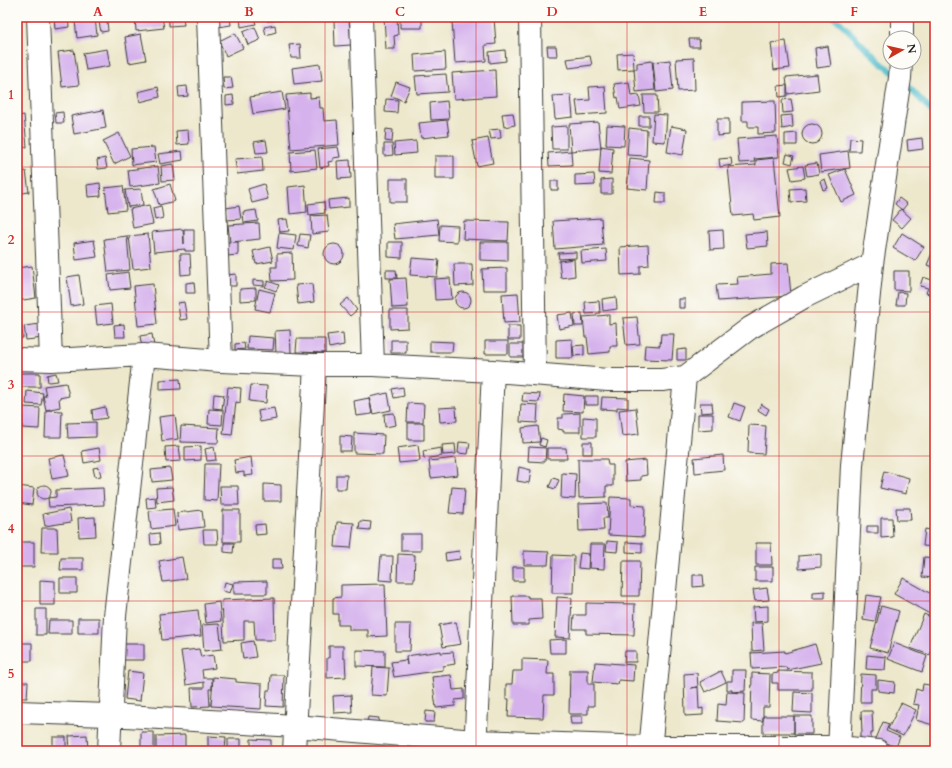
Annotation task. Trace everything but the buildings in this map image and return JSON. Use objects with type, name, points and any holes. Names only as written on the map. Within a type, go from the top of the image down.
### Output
[{"type":"street","points":[[38,17],[51,360]]},
{"type":"street","points":[[208,17],[221,361]]},
{"type":"street","points":[[361,17],[373,365]]},
{"type":"street","points":[[530,17],[535,374]]},
{"type":"street","points":[[902,17],[902,30]]},
{"type":"street","points":[[839,749],[852,465],[872,264],[900,70]]},
{"type":"street","points":[[17,359],[51,360],[144,355],[221,361],[315,365],[373,365],[493,371],[608,380],[662,380],[685,377],[750,328],[804,298],[872,264]]},
{"type":"street","points":[[108,751],[115,616],[144,355]]},
{"type":"street","points":[[294,751],[315,365]]},
{"type":"street","points":[[475,746],[493,371]]},
{"type":"street","points":[[650,749],[685,377]]},
{"type":"street","points":[[17,712],[110,715],[295,726],[475,746],[650,749],[839,749],[878,751]]},
{"type":"waterway","points":[[833,17],[840,22],[880,62],[895,74]]},
{"type":"waterway","points":[[905,83],[935,115]]}]
